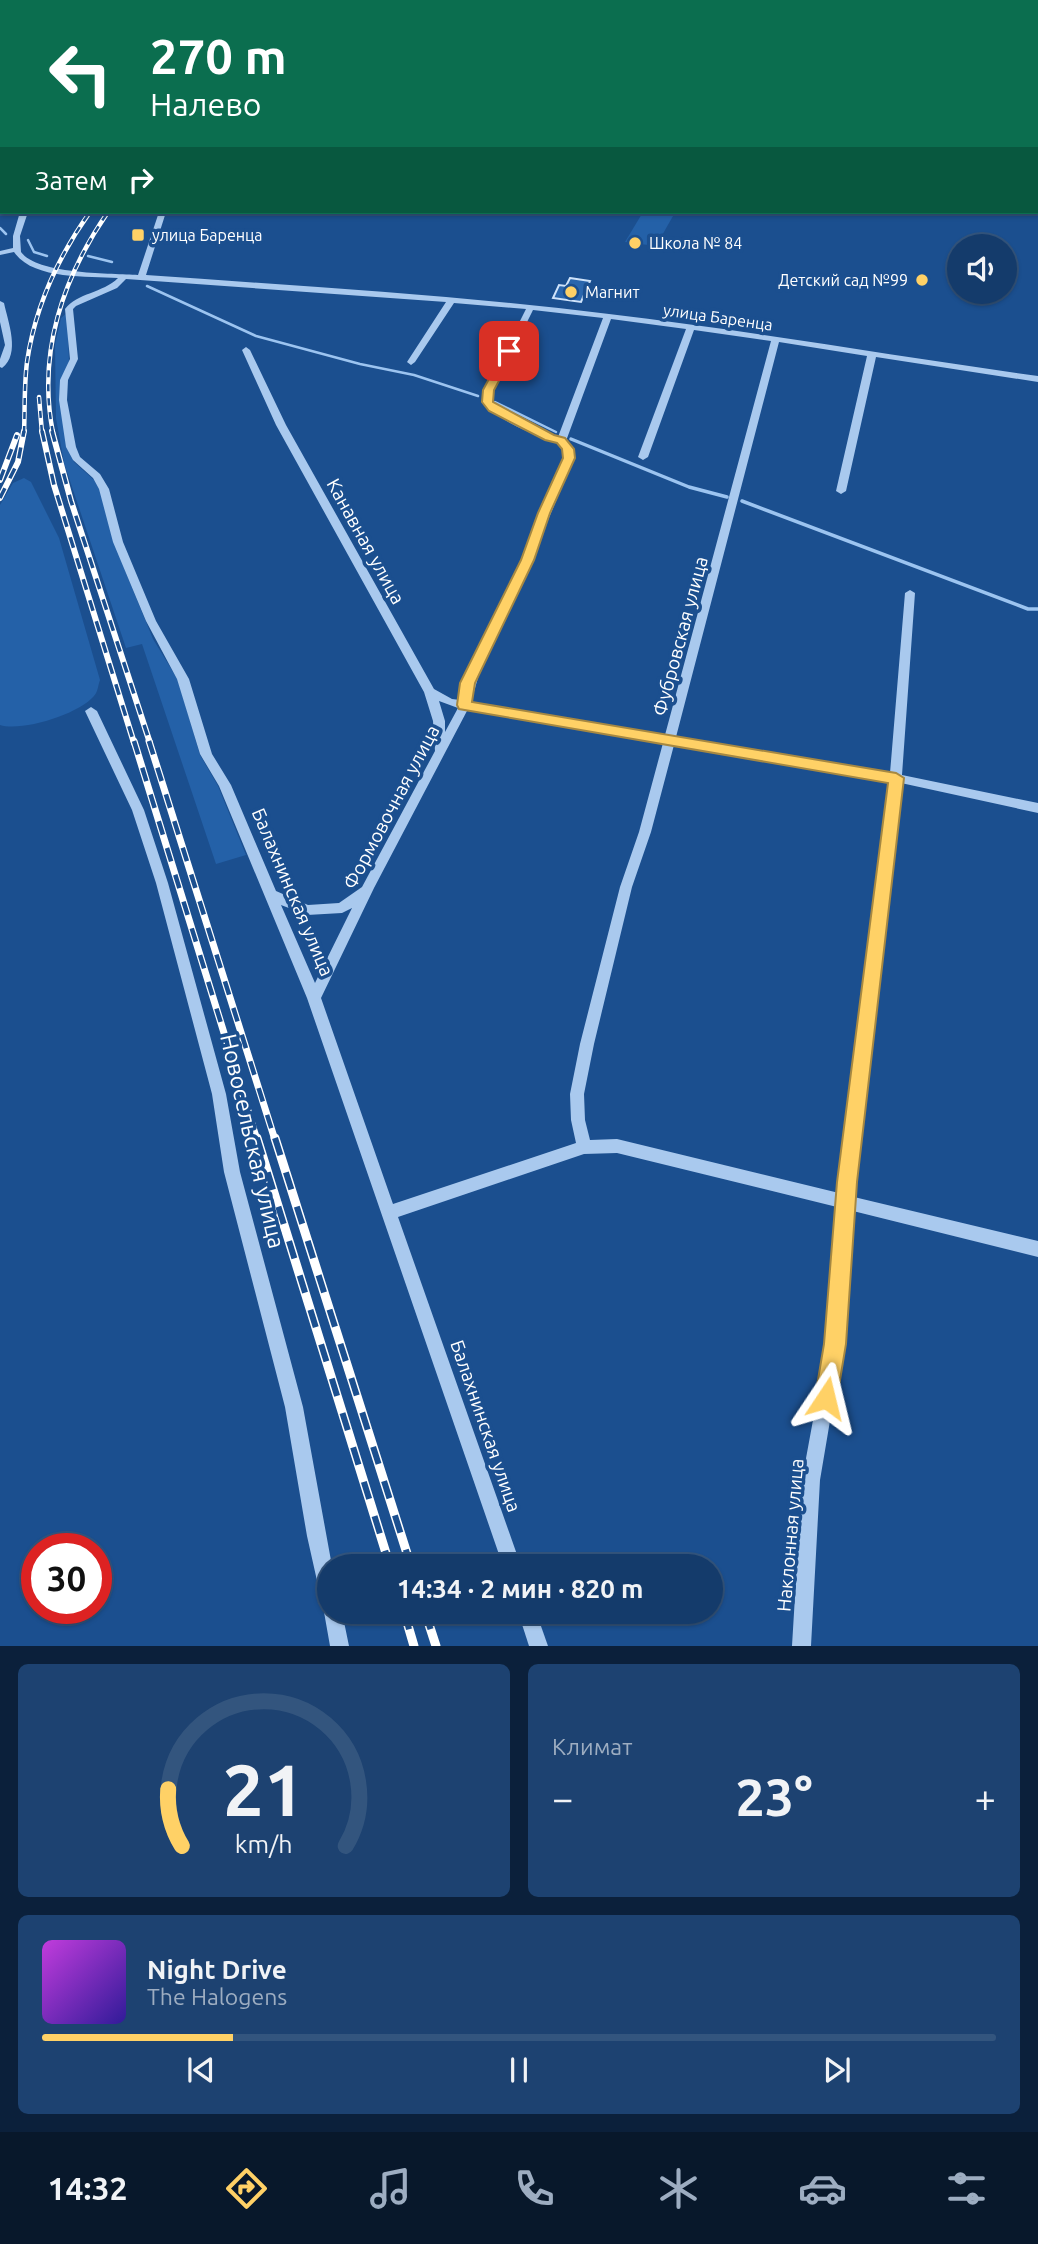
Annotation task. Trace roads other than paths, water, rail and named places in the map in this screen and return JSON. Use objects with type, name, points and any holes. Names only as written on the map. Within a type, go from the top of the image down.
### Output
[{"type":"street","points":[[0,253],[14,250],[16,230],[23,214]]},
{"type":"street","points":[[142,275],[162,214]]},
{"type":"street","name":"улица Баренца","points":[[14,250],[19,258],[41,269],[531,307],[691,326],[1038,379]]},
{"type":"street","name":"Балахнинская улица","points":[[125,275],[114,286],[73,304],[69,309],[74,359],[64,380],[63,400],[71,447],[76,458],[97,476],[104,489],[118,541],[151,621],[183,679],[206,754],[225,785],[314,998],[508,1554]]},
{"type":"street","points":[[411,362],[452,299]]},
{"type":"street","points":[[0,303],[9,345],[2,365]]},
{"type":"street","points":[[531,307],[486,397],[493,409],[549,438],[561,441]]},
{"type":"street","name":"Формовочная улица","points":[[314,998],[368,888],[465,705],[467,683],[527,560],[544,513],[569,458],[568,449],[561,441],[608,316]]},
{"type":"street","points":[[643,457],[691,326]]},
{"type":"street","name":"Фубровская улица","points":[[584,1147],[578,1121],[577,1094],[587,1044],[626,887],[645,832],[776,339]]},
{"type":"street","name":"Канавная улица","points":[[246,350],[281,425],[430,692],[439,721],[440,752]]},
{"type":"street","points":[[841,491],[872,354]]},
{"type":"street","name":"Наклонная улица","points":[[801,1646],[811,1480],[835,1344],[859,1076],[896,778],[911,593]]},
{"type":"street","points":[[430,692],[449,702],[896,778],[1038,808]]},
{"type":"street","name":"Новосельская улица","points":[[92,711],[138,810],[162,883],[219,1094],[232,1172],[294,1407],[320,1554]]},
{"type":"street","points":[[270,894],[307,910],[342,908],[368,888]]},
{"type":"street","points":[[390,1212],[584,1147],[617,1146],[1038,1249]]},
{"type":"street","points":[[335,1624],[340,1646]]},
{"type":"street","points":[[531,1624],[539,1646]]},
{"type":"waterway","points":[[0,228],[6,234]]},
{"type":"waterway","points":[[28,240],[34,252],[47,256]]},
{"type":"waterway","points":[[88,256],[112,262]]},
{"type":"waterway","points":[[147,286],[256,336],[360,364],[414,375],[478,396]]},
{"type":"waterway","points":[[495,402],[556,432]]},
{"type":"waterway","points":[[571,439],[689,487],[727,497]]},
{"type":"waterway","points":[[742,501],[1028,609],[1038,609]]},
{"type":"railway","points":[[24,433],[26,371],[36,322],[58,265],[89,214]]},
{"type":"railway","points":[[53,433],[49,374],[58,317],[78,263],[107,214]]},
{"type":"railway","points":[[39,397],[42,433]]},
{"type":"railway","points":[[0,498],[18,462],[24,431]]},
{"type":"railway","points":[[42,431],[54,485],[134,743]]},
{"type":"railway","points":[[52,431],[71,501],[150,743]]},
{"type":"railway","points":[[0,480],[17,435]]},
{"type":"railway","points":[[134,741],[257,1140]]},
{"type":"railway","points":[[149,741],[275,1140]]},
{"type":"railway","points":[[257,1138],[386,1554]]},
{"type":"railway","points":[[275,1138],[407,1554]]},
{"type":"railway","points":[[408,1624],[414,1646]]},
{"type":"railway","points":[[429,1624],[436,1646]]},
{"type":"place","name":"улица Баренца","points":[[138,235]]},
{"type":"place","name":"Школа № 84","points":[[635,243]]},
{"type":"place","name":"Детский сад №99","points":[[922,280]]},
{"type":"place","name":"Магнит","points":[[571,292]]}]
